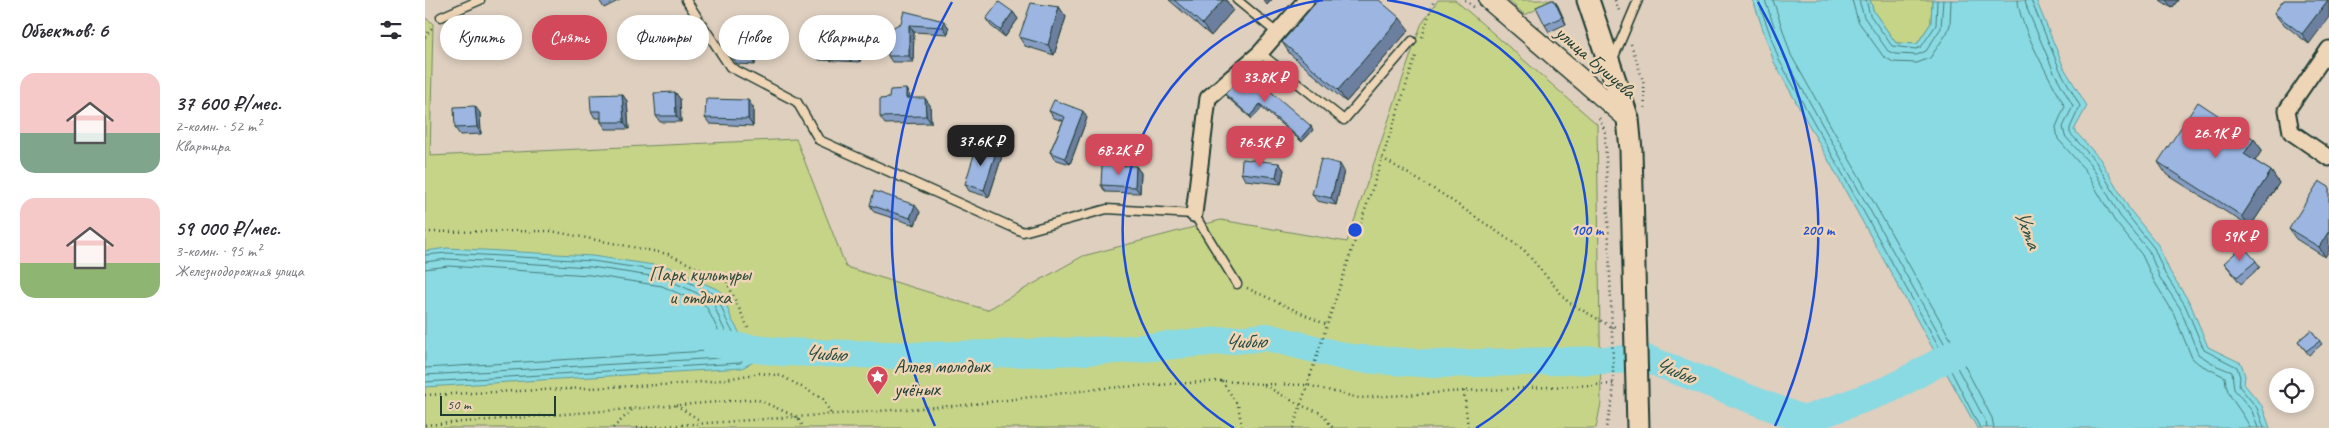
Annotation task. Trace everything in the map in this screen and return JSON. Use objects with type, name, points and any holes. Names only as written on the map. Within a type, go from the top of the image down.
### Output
[{"type":"main road","points":[[1588,0],[1628,119],[1631,150],[1637,428]]},
{"type":"main road","points":[[1627,428],[1635,385]]},
{"type":"street","points":[[1194,214],[1209,98],[1260,53],[1306,0]]},
{"type":"street","name":"улица Бушуева","points":[[1485,6],[1628,119]]},
{"type":"street","points":[[2329,49],[2287,110],[2291,132],[2329,158]]},
{"type":"lane","points":[[446,15],[480,0]]},
{"type":"lane","points":[[686,0],[730,67],[797,102],[819,140],[1023,232],[1107,209],[1194,214],[1237,284]]},
{"type":"lane","points":[[1237,0],[1277,33]]},
{"type":"lane","points":[[1610,66],[1638,0]]},
{"type":"lane","points":[[1260,53],[1343,120],[1412,41]]},
{"type":"path","points":[[1419,46],[1434,0]]},
{"type":"path","points":[[1465,0],[1485,6]]},
{"type":"path","points":[[425,37],[440,18]]},
{"type":"path","points":[[1293,428],[1416,55]]},
{"type":"path","points":[[1597,114],[1605,131],[1612,327],[1613,397],[1606,428]]},
{"type":"path","points":[[1381,158],[1442,194],[1524,250],[1568,302],[1612,327]]},
{"type":"path","points":[[425,232],[551,231],[668,254],[727,282],[749,330]]},
{"type":"path","points":[[1237,284],[1327,325]]},
{"type":"path","points":[[425,395],[681,384],[721,380],[760,372],[782,376],[823,399],[831,414]]},
{"type":"path","points":[[637,428],[965,405],[1105,388],[1222,380],[1262,384],[1307,385],[1359,398],[1613,384]]},
{"type":"path","points":[[1222,380],[1238,405],[1242,428]]},
{"type":"path","points":[[1262,384],[1300,405],[1321,413],[1333,428]]},
{"type":"path","points":[[1464,391],[1468,428]]},
{"type":"path","points":[[425,425],[756,399],[797,417],[804,428]]},
{"type":"path","points":[[675,404],[702,422]]},
{"type":"path","points":[[613,428],[634,408]]},
{"type":"green space","name":"Парк культуры и отдыха","points":[[1438,0],[1455,0],[1597,124],[1601,403],[1596,428],[425,428],[425,18],[433,23],[430,156],[796,139],[846,267],[987,310],[1083,256],[1221,220],[1347,242],[1421,25]]},
{"type":"green space","points":[[1508,0],[1555,0],[1525,15]]},
{"type":"green space","points":[[1870,0],[1932,0],[1931,23],[1917,44],[1896,43],[1874,12]]},
{"type":"water","name":"Ухта","points":[[1753,0],[1870,0],[1874,12],[1896,43],[1917,44],[1931,23],[1932,0],[2036,0],[2064,68],[2087,106],[2074,130],[2100,159],[2130,210],[2158,245],[2170,272],[2190,303],[2208,347],[2241,363],[2245,376],[2244,384],[2262,406],[2270,428],[1977,428],[1774,62]]},
{"type":"water","points":[[447,248],[592,256],[668,267],[721,291],[732,320],[742,337],[751,338],[755,361],[742,368],[425,387],[425,251]]},
{"type":"building","points":[[1174,0],[1223,0],[1202,24]]},
{"type":"building","points":[[1318,0],[1379,0],[1400,18],[1338,90],[1282,42]]},
{"type":"building","points":[[1554,0],[1562,17],[1545,25],[1536,7]]},
{"type":"building","points":[[2284,0],[2328,0],[2302,34],[2274,13]]},
{"type":"building","points":[[999,2],[1013,12],[1000,30],[986,19]]},
{"type":"building","points":[[1031,3],[1059,7],[1048,45],[1019,37]]},
{"type":"building","points":[[904,11],[944,21],[943,27],[909,25],[909,56],[896,56],[896,26],[901,23]]},
{"type":"building","points":[[1247,71],[1311,126],[1300,139],[1260,104],[1250,116],[1225,94]]},
{"type":"building","points":[[906,89],[906,98],[925,98],[926,116],[880,117],[880,99],[889,98],[890,90]]},
{"type":"building","points":[[675,92],[676,116],[656,116],[654,93]]},
{"type":"building","points":[[622,94],[624,122],[601,122],[601,111],[591,111],[590,95]]},
{"type":"building","points":[[706,99],[748,100],[748,119],[705,118]]},
{"type":"building","points":[[1054,100],[1083,111],[1065,158],[1050,152],[1065,117],[1049,111]]},
{"type":"building","points":[[2198,102],[2254,139],[2244,154],[2271,171],[2242,216],[2158,162]]},
{"type":"building","points":[[475,106],[477,127],[455,128],[454,107]]},
{"type":"building","points":[[977,145],[997,149],[984,190],[965,184]]},
{"type":"building","points":[[1242,159],[1279,163],[1276,177],[1241,173]]},
{"type":"building","points":[[1321,159],[1340,164],[1331,198],[1312,194]]},
{"type":"building","points":[[1102,165],[1136,166],[1135,187],[1101,185]]},
{"type":"building","points":[[2319,181],[2329,187],[2329,231],[2319,247],[2289,229]]},
{"type":"building","points":[[874,191],[915,205],[910,218],[870,205]]},
{"type":"building","points":[[2243,246],[2256,261],[2237,277],[2224,263]]},
{"type":"building","points":[[2311,330],[2320,341],[2306,351],[2298,341]]},
{"type":"waterway","name":"Чибью","points":[[715,344],[782,352],[923,356],[1118,350],[1267,337],[1350,358],[1434,364],[1647,359],[1805,420],[1890,389],[1974,343]]},
{"type":"place","name":"Аллея молодых учёных","points":[[878,396]]}]
